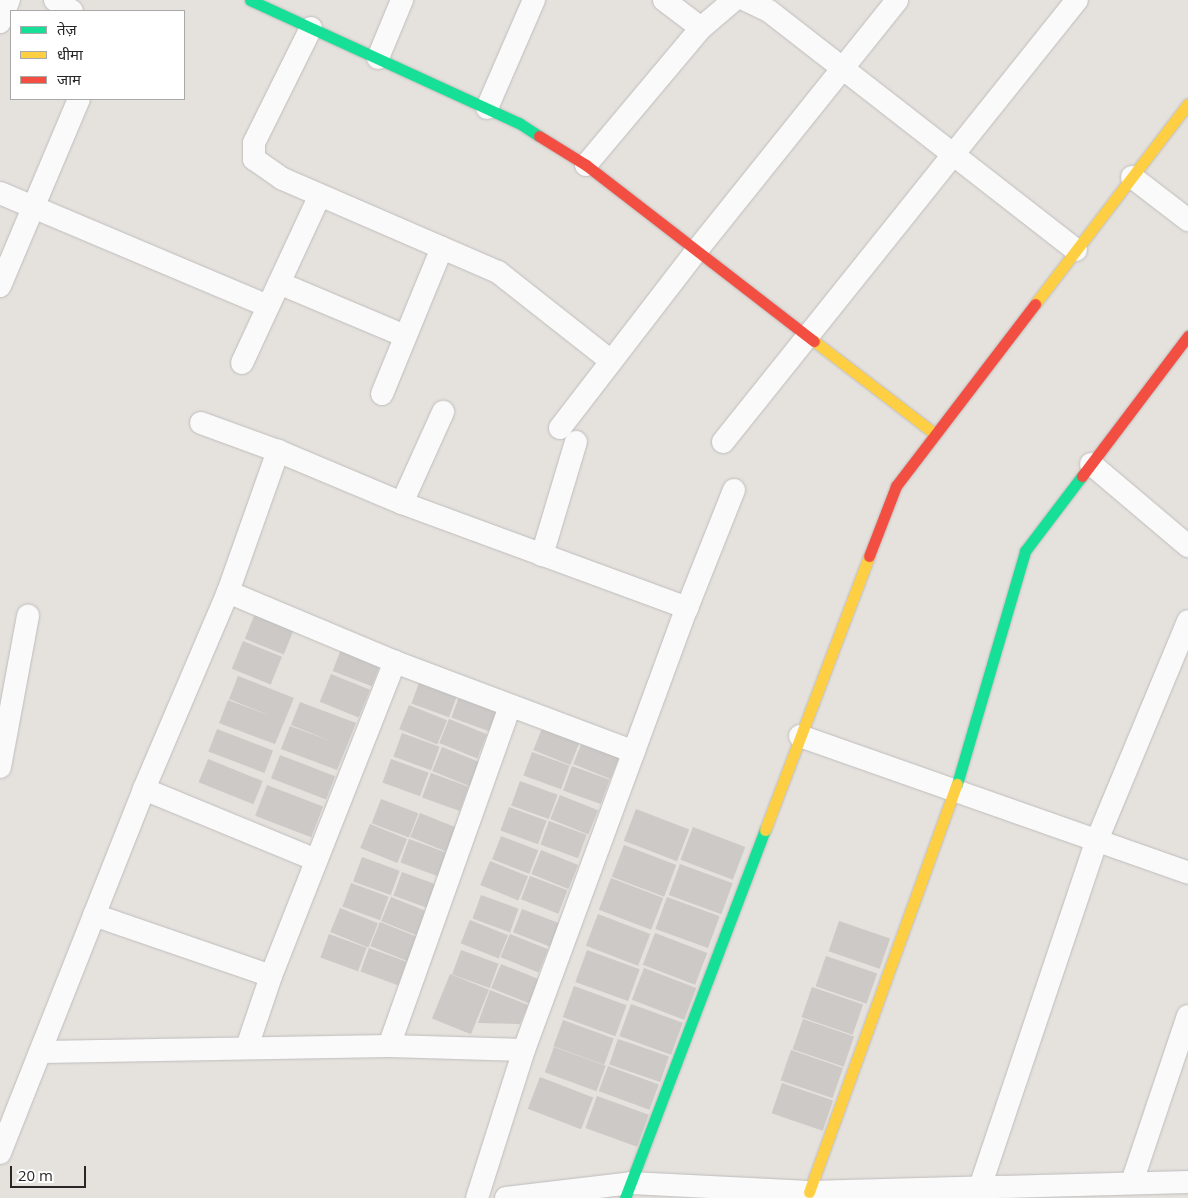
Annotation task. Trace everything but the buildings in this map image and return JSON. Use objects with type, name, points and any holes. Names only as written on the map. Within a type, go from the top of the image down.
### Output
[{"type":"street","points":[[0,22],[9,0]]},
{"type":"street","points":[[55,0],[70,10]]},
{"type":"street","points":[[250,0],[519,123],[586,165],[935,434]]},
{"type":"street","points":[[378,58],[402,0]]},
{"type":"street","points":[[487,108],[534,0]]},
{"type":"street","points":[[664,0],[701,28]]},
{"type":"street","points":[[586,165],[701,28],[734,0]]},
{"type":"street","points":[[746,0],[769,11],[843,67],[1076,250]]},
{"type":"street","points":[[542,555],[568,435],[611,361],[696,250],[897,0]]},
{"type":"street","points":[[724,442],[1077,0]]},
{"type":"street","points":[[311,28],[254,143],[254,159],[282,179],[498,272],[611,361]]},
{"type":"street","points":[[0,286],[79,100]]},
{"type":"street","points":[[628,1191],[896,486],[1188,104]]},
{"type":"street","points":[[1132,177],[1188,220]]},
{"type":"street","points":[[0,193],[268,306]]},
{"type":"street","points":[[242,363],[320,194]]},
{"type":"street","points":[[382,394],[442,248]]},
{"type":"street","points":[[279,283],[405,336]]},
{"type":"street","points":[[809,1192],[955,791],[1025,551],[1188,336]]},
{"type":"street","points":[[402,503],[443,412]]},
{"type":"street","points":[[201,423],[278,451],[402,503],[687,608]]},
{"type":"street","points":[[0,1153],[43,1052],[94,915],[144,789],[228,592],[278,451]]},
{"type":"street","points":[[1091,464],[1188,546]]},
{"type":"street","points":[[477,1198],[524,1050],[687,608],[734,490]]},
{"type":"street","points":[[228,592],[395,662],[634,752]]},
{"type":"street","points":[[0,767],[28,616]]},
{"type":"street","points":[[980,1187],[1096,840],[1188,621]]},
{"type":"street","points":[[247,1047],[271,976],[395,662]]},
{"type":"street","points":[[389,1046],[510,706]]},
{"type":"street","points":[[800,736],[1188,873]]},
{"type":"street","points":[[144,789],[316,860]]},
{"type":"street","points":[[94,915],[271,976]]},
{"type":"street","points":[[1132,1182],[1186,1028]]},
{"type":"street","points":[[43,1052],[389,1046],[524,1050]]},
{"type":"street","points":[[506,1198],[628,1191],[809,1192],[1188,1182]]},
{"type":"traffic: fast","points":[[250,0],[519,123],[539,136]]},
{"type":"traffic: fast","points":[[957,784],[1025,551],[1082,476]]},
{"type":"traffic: fast","points":[[625,1198],[765,830]]},
{"type":"traffic: slow","points":[[1035,304],[1188,104]]},
{"type":"traffic: slow","points":[[814,341],[935,434]]},
{"type":"traffic: slow","points":[[765,830],[869,556]]},
{"type":"traffic: slow","points":[[809,1192],[957,784]]},
{"type":"traffic: jam","points":[[539,136],[586,165],[814,341]]},
{"type":"traffic: jam","points":[[869,556],[896,486],[1035,304]]},
{"type":"traffic: jam","points":[[1082,476],[1188,336]]}]
